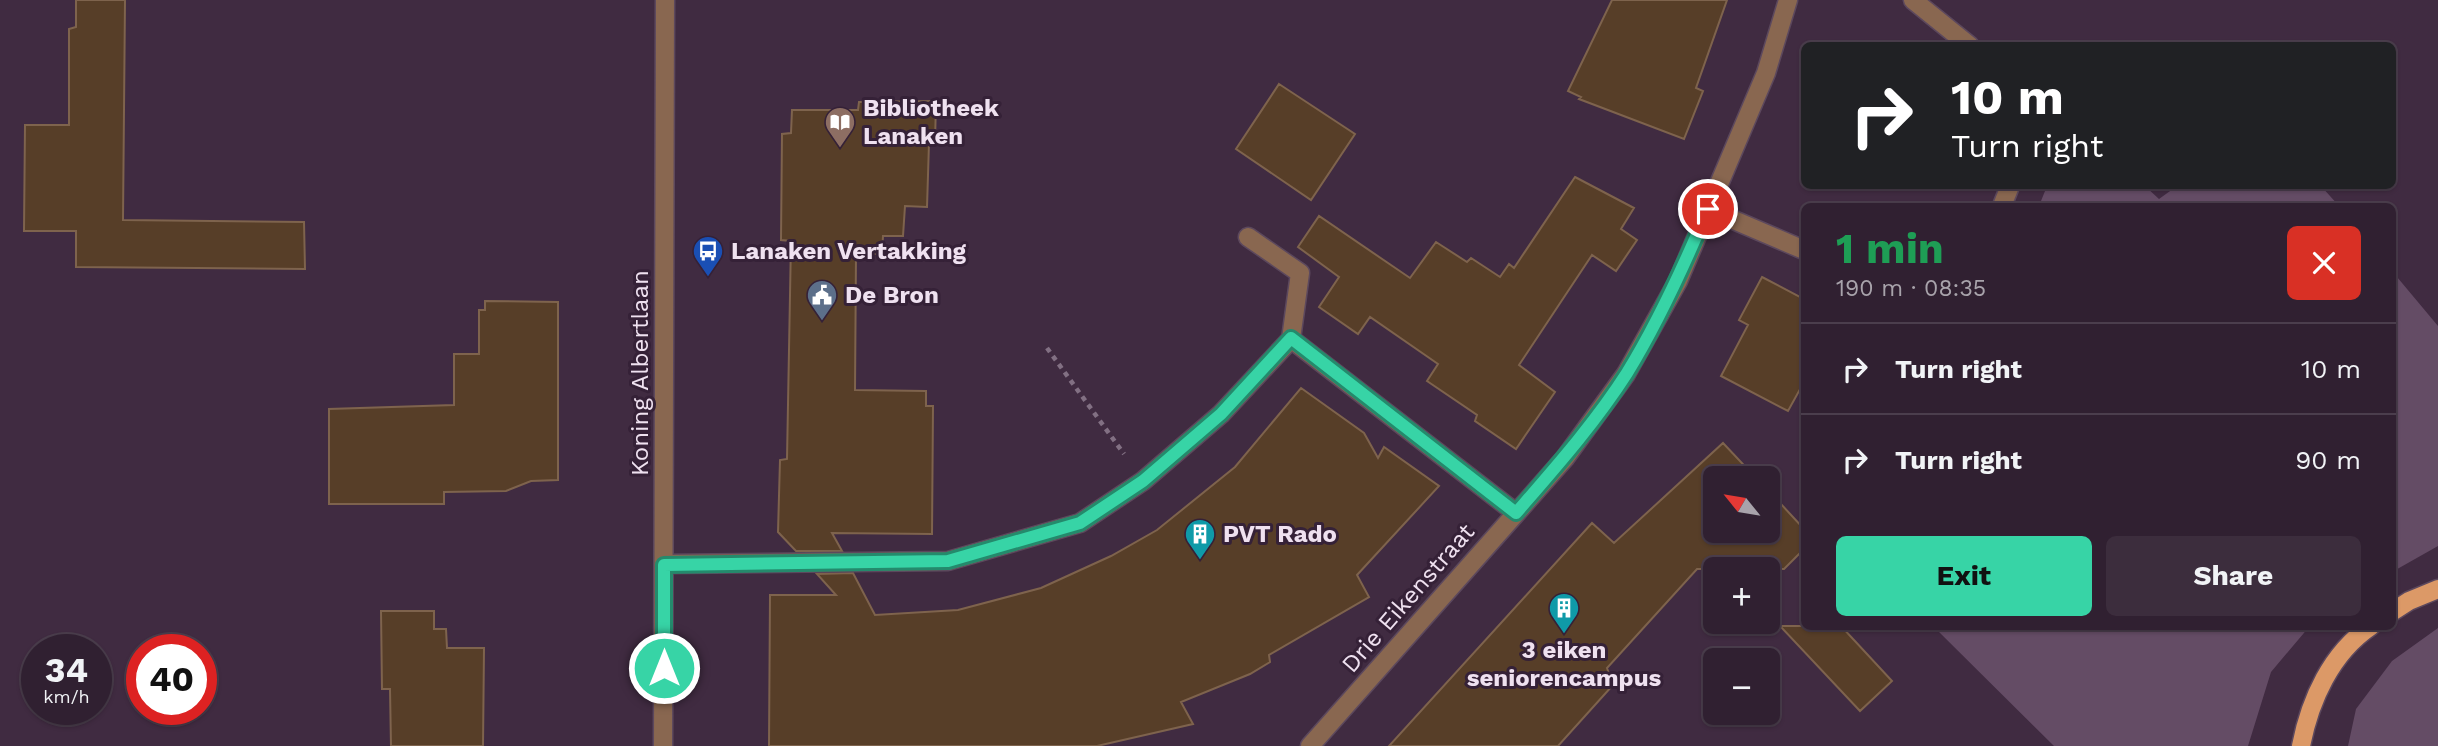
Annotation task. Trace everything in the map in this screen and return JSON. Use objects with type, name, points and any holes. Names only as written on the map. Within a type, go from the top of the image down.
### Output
[{"type":"main road","points":[[2396,609],[2438,589]]},
{"type":"main road","points":[[2301,746],[2322,683],[2343,650],[2366,630]]},
{"type":"street","name":"Koning Albertlaan","points":[[663,746],[665,0]]},
{"type":"street","name":"Drie Eikenstraat","points":[[1310,746],[1564,458],[1626,374],[1678,281],[1766,73],[1788,0]]},
{"type":"street","points":[[1913,0],[1965,42]]},
{"type":"street","points":[[1708,209],[1801,249]]},
{"type":"street","points":[[664,565],[948,561],[1080,523],[1143,481],[1221,414],[1291,338],[1300,273],[1248,237]]},
{"type":"street","points":[[1291,338],[1516,513]]},
{"type":"path","points":[[1047,348],[1143,481]]},
{"type":"shaded area","points":[[2046,189],[2148,189],[2159,199],[2173,189],[2324,189],[2336,203],[2040,203]]},
{"type":"shaded area","points":[[2396,276],[2438,326],[2438,546],[2396,570]]},
{"type":"shaded area","points":[[2438,628],[2438,746],[2348,746],[2356,709],[2392,661]]},
{"type":"shaded area","points":[[1937,630],[2306,630],[2271,672],[2248,746],[2054,746]]},
{"type":"building","points":[[76,0],[125,0],[123,220],[304,222],[305,269],[76,267],[76,231],[24,231],[25,125],[69,125],[69,29],[76,27]]},
{"type":"building","points":[[1612,0],[1727,0],[1696,88],[1703,91],[1684,139],[1579,99],[1581,97],[1568,91]]},
{"type":"building","points":[[1279,84],[1355,134],[1311,200],[1236,149]]},
{"type":"building","name":"De Bron","points":[[936,101],[935,143],[929,143],[927,207],[905,206],[903,236],[883,236],[882,254],[856,254],[855,390],[926,391],[926,406],[933,406],[932,534],[832,533],[842,551],[796,551],[778,532],[780,460],[787,459],[791,241],[781,240],[782,134],[791,133],[792,110],[858,110],[859,102]]},
{"type":"building","points":[[1575,177],[1634,208],[1621,229],[1637,240],[1616,271],[1592,255],[1519,365],[1555,392],[1516,449],[1475,421],[1477,415],[1427,381],[1438,364],[1370,317],[1358,334],[1319,307],[1339,277],[1298,247],[1319,216],[1410,278],[1436,242],[1467,262],[1471,258],[1500,277],[1509,264],[1514,268]]},
{"type":"building","points":[[1762,277],[1801,297],[1801,387],[1788,411],[1721,376],[1748,325],[1739,320]]},
{"type":"building","points":[[485,301],[558,302],[558,480],[531,481],[506,491],[444,492],[444,504],[329,504],[329,409],[454,405],[454,354],[479,354],[479,310],[485,310]]},
{"type":"building","name":"PVT Rado","points":[[1301,388],[1364,433],[1378,458],[1384,447],[1439,486],[1357,575],[1369,597],[1269,655],[1270,662],[1250,674],[1181,702],[1193,724],[1097,746],[769,746],[770,595],[836,595],[817,574],[853,573],[875,615],[958,610],[1041,588],[1111,556],[1157,530],[1235,467]]},
{"type":"building","name":"3 eiken seniorencampus","points":[[1723,443],[1745,466],[1703,466],[1703,543],[1780,543],[1780,503],[1801,526],[1801,552],[1784,569],[1780,569],[1780,557],[1703,557],[1703,569],[1697,569],[1607,668],[1613,685],[1558,746],[1389,746],[1592,523],[1614,543]]},
{"type":"building","points":[[381,611],[434,611],[434,629],[446,629],[447,648],[484,648],[483,746],[391,746],[390,689],[382,689]]},
{"type":"building","points":[[1780,626],[1801,626],[1801,630],[1845,630],[1892,681],[1860,711]]},
{"type":"place","name":"Bibliotheek Lanaken","points":[[840,149]]},
{"type":"place","name":"Lanaken Vertakking","points":[[708,278]]},
{"type":"place","name":"De Bron","points":[[822,322]]},
{"type":"place","name":"PVT Rado","points":[[1200,561]]},
{"type":"place","name":"3 eiken seniorencampus","points":[[1564,635]]},
{"type":"route","points":[[664,668],[664,565],[948,561],[1080,523],[1143,481],[1221,414],[1291,338],[1516,513],[1564,458],[1626,374],[1678,281],[1708,209]]}]
